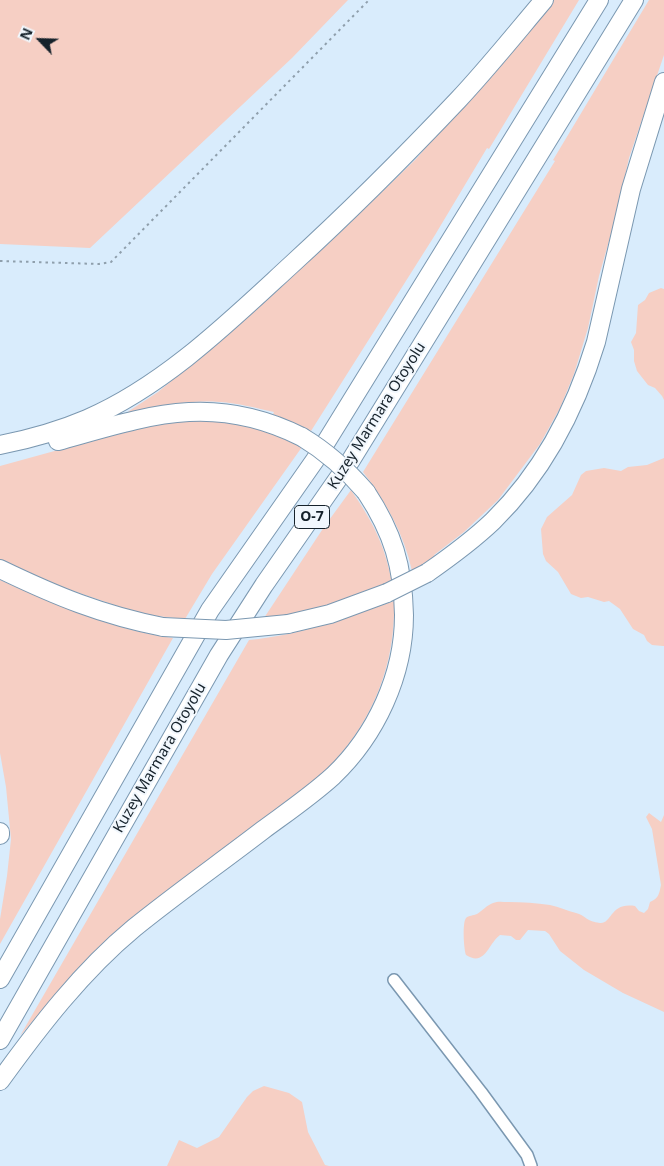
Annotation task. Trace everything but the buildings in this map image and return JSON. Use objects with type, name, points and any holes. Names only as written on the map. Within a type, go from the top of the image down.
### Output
[{"type":"highway","points":[[0,445],[67,427],[108,408],[170,369],[215,333],[282,274],[363,197],[459,99],[544,0]]},
{"type":"highway","name":"Kuzey Marmara Otoyolu","points":[[0,979],[210,610],[315,460],[599,0]]},
{"type":"highway","name":"Kuzey Marmara Otoyolu","points":[[0,1040],[219,655],[264,585],[352,460],[634,0]]},
{"type":"highway","points":[[0,569],[82,606],[127,620],[164,627],[226,630],[288,624],[337,612],[387,593],[427,573],[462,548],[508,505],[535,471],[579,393],[596,342],[631,189],[664,82]]},
{"type":"highway","points":[[0,456],[126,422],[179,412],[199,411],[250,417],[280,427],[302,437],[321,449],[340,464],[366,492],[378,510],[393,541],[401,578],[404,613],[401,651],[384,706],[351,758],[318,789],[132,930],[101,959],[55,1009],[0,1082]]},
{"type":"street","points":[[394,980],[481,1092],[527,1155],[531,1166]]},
{"type":"path","points":[[0,261],[99,264],[111,262],[369,0]]},
{"type":"shaded area","points":[[0,0],[348,0],[292,58],[90,248],[0,244]]},
{"type":"shaded area","points":[[552,0],[579,0],[489,149],[487,148],[435,235],[311,431],[273,414],[274,412],[226,403],[184,403],[126,413],[158,392],[228,334],[328,244],[416,159]]},
{"type":"shaded area","points":[[649,0],[664,0],[664,55],[629,158],[588,328],[574,374],[560,408],[540,444],[498,500],[435,556],[412,571],[399,531],[379,495],[363,472],[555,161],[553,160]]},
{"type":"shaded area","points":[[661,288],[664,289],[664,400],[655,388],[648,385],[637,371],[631,342],[636,333],[638,305],[645,300],[649,293]]},
{"type":"shaded area","points":[[177,421],[212,421],[239,424],[271,434],[302,447],[212,574],[185,619],[128,613],[126,609],[47,582],[0,560],[0,466],[149,425]]},
{"type":"shaded area","points":[[664,458],[663,646],[652,645],[647,641],[644,635],[633,629],[620,609],[609,601],[604,602],[588,597],[581,598],[571,594],[558,572],[546,561],[543,554],[541,529],[547,517],[572,495],[581,475],[586,471],[604,468],[621,471],[628,467],[647,465]]},
{"type":"shaded area","points":[[351,490],[377,533],[392,582],[358,598],[297,614],[264,618],[324,527]]},
{"type":"shaded area","points":[[0,580],[84,615],[127,629],[173,638],[0,944],[0,919],[11,839],[6,787],[0,753]]},
{"type":"shaded area","points":[[394,601],[394,624],[386,669],[370,710],[345,749],[330,766],[302,790],[124,925],[78,971],[20,1036],[249,640],[305,630]]},
{"type":"shaded area","points":[[649,813],[661,822],[664,815],[664,1012],[623,993],[584,970],[560,951],[545,931],[528,930],[520,940],[516,940],[511,936],[500,935],[482,956],[472,958],[466,955],[464,931],[466,918],[477,914],[495,902],[524,902],[550,905],[600,923],[607,920],[621,907],[635,906],[644,913],[648,909],[650,902],[658,895],[661,885],[652,829],[646,817]]},
{"type":"shaded area","points":[[264,1086],[289,1093],[302,1102],[308,1132],[325,1165],[329,1166],[167,1166],[179,1140],[197,1148],[219,1137],[247,1097],[253,1091]]}]
